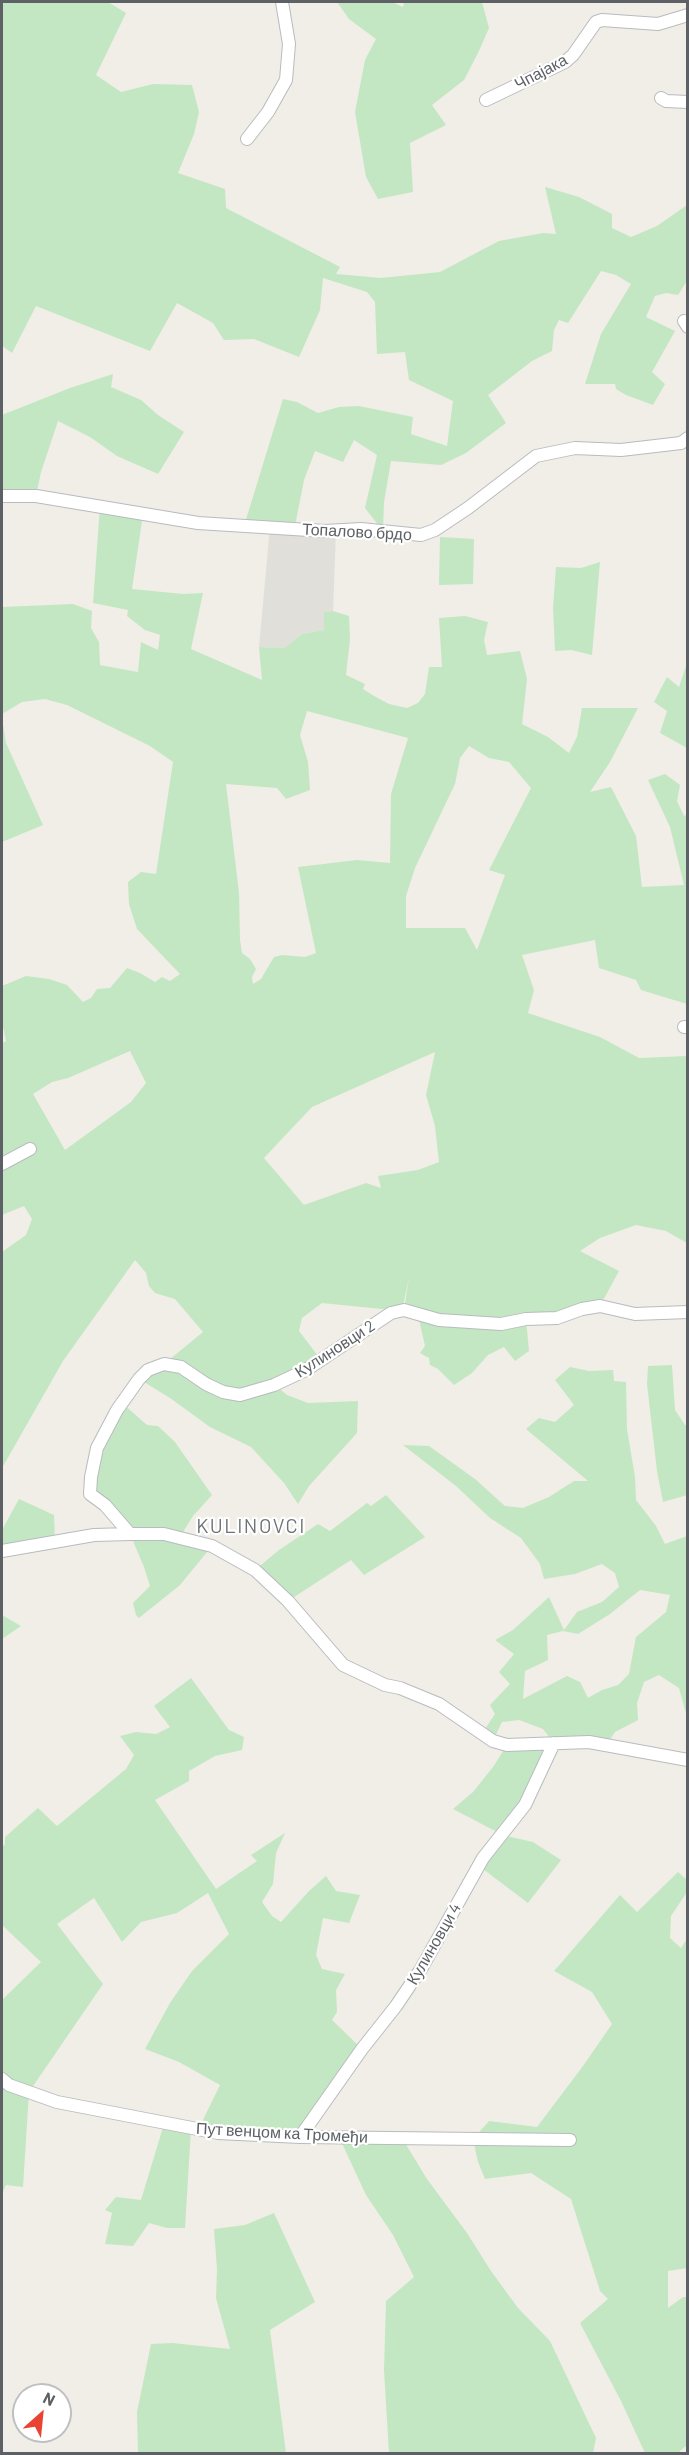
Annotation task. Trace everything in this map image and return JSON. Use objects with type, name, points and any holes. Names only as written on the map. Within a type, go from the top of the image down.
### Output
[{"type":"street","points":[[247,140],[268,112],[286,80],[289,44],[282,2]]},
{"type":"street","name":"Чпајака","points":[[486,100],[565,62],[573,55],[597,22],[602,20],[658,24],[687,15]]},
{"type":"street","points":[[661,98],[666,101],[687,102]]},
{"type":"street","name":"Топалово брдо","points":[[2,496],[36,496],[198,523],[325,531],[361,529],[421,535],[435,530],[468,508],[536,456],[575,448],[621,450],[681,443],[687,438]]},
{"type":"street","points":[[2,1164],[30,1149]]},
{"type":"street","name":"Кулиновци 2","points":[[130,1534],[105,1505],[90,1494],[97,1448],[117,1410],[148,1370],[164,1364],[181,1367],[206,1384],[223,1392],[240,1395],[274,1385],[306,1370],[391,1313],[404,1310],[439,1320],[501,1324],[525,1319],[557,1318],[582,1309],[600,1306],[635,1314],[687,1312]]},
{"type":"street","points":[[2,1551],[94,1535],[130,1534],[165,1534],[212,1546],[255,1570],[288,1601],[343,1665],[360,1674],[440,1704],[493,1741],[507,1745],[589,1742],[687,1760]]},
{"type":"street","name":"Кулиновци 4","points":[[300,2137],[422,1969],[483,1858],[525,1805],[554,1743]]},
{"type":"street","name":"Пут венцом ка Тромеђи","points":[[2,2079],[9,2085],[57,2102],[218,2133],[300,2137],[570,2140]]},
{"type":"shaded area","points":[[270,527],[336,530],[333,611],[324,612],[324,630],[302,634],[284,648],[259,647]]},
{"type":"green space","points":[[2,2],[108,2],[126,13],[96,75],[121,92],[153,84],[192,85],[199,112],[194,134],[178,173],[225,189],[226,208],[340,267],[336,274],[381,278],[440,272],[499,241],[543,233],[556,234],[545,187],[579,197],[612,214],[612,228],[631,237],[657,226],[687,205],[687,281],[678,295],[666,293],[655,296],[646,317],[675,331],[652,372],[665,384],[653,405],[626,395],[616,389],[615,384],[585,384],[601,334],[631,284],[616,275],[601,271],[568,323],[559,320],[554,330],[552,351],[532,361],[488,395],[506,423],[466,453],[441,465],[391,461],[384,502],[383,531],[365,508],[377,455],[354,440],[343,462],[315,451],[304,480],[295,526],[244,526],[283,399],[297,402],[318,413],[339,407],[359,406],[413,417],[411,434],[447,446],[453,401],[409,380],[405,352],[377,354],[375,302],[367,292],[323,278],[320,310],[299,357],[254,339],[224,340],[213,323],[177,303],[150,351],[36,306],[12,353],[2,346]]},
{"type":"green space","points":[[337,2],[392,2],[403,7],[404,2],[482,2],[489,28],[478,53],[464,80],[432,105],[446,125],[410,143],[413,192],[378,199],[366,177],[355,112],[365,60],[376,39],[349,19]]},
{"type":"green space","points":[[113,374],[111,387],[141,400],[158,415],[184,432],[158,474],[117,456],[90,437],[58,421],[41,472],[36,496],[2,496],[2,415]]},
{"type":"green space","points":[[100,506],[143,514],[132,589],[183,594],[203,593],[191,649],[262,680],[259,647],[284,648],[302,634],[324,630],[324,612],[333,611],[349,616],[350,639],[346,675],[365,684],[363,689],[374,696],[389,704],[407,708],[418,703],[425,694],[429,667],[442,667],[439,618],[465,616],[488,622],[484,640],[487,655],[520,651],[527,679],[522,724],[548,737],[569,753],[577,737],[582,708],[638,708],[610,762],[590,792],[611,787],[636,836],[642,887],[684,885],[670,827],[648,780],[665,774],[680,785],[677,801],[684,816],[688,814],[687,1004],[641,990],[636,980],[599,968],[595,940],[522,955],[534,990],[528,1013],[600,1037],[639,1058],[687,1056],[687,1243],[666,1231],[636,1225],[600,1238],[580,1251],[619,1271],[600,1306],[526,1319],[529,1351],[515,1361],[504,1347],[488,1355],[472,1373],[454,1385],[438,1369],[430,1365],[429,1358],[420,1353],[425,1346],[418,1315],[404,1310],[409,1277],[402,1311],[322,1303],[302,1318],[299,1331],[322,1361],[275,1385],[287,1395],[308,1403],[358,1401],[357,1433],[309,1486],[298,1504],[284,1483],[251,1447],[210,1427],[139,1379],[164,1364],[203,1332],[175,1299],[155,1293],[149,1286],[146,1273],[135,1260],[63,1361],[2,1468],[2,1252],[26,1235],[32,1219],[24,1206],[2,1215],[2,1164],[4,1162],[2,1153],[2,1043],[6,1041],[2,1022],[2,986],[26,976],[49,979],[67,985],[83,1002],[91,998],[97,989],[110,988],[127,968],[155,982],[162,977],[170,981],[180,974],[137,929],[129,904],[128,882],[141,872],[156,874],[173,762],[150,746],[67,705],[45,699],[22,702],[2,714],[2,607],[73,604],[92,611],[91,628],[99,642],[100,665],[138,672],[141,642],[158,650],[160,635],[145,630],[127,616],[128,610],[93,603]],"holes":[[[307,711],[408,738],[391,794],[390,863],[357,860],[298,867],[316,953],[305,957],[282,955],[274,957],[261,979],[253,984],[252,977],[256,969],[250,959],[242,953],[240,940],[239,893],[226,784],[277,788],[286,799],[310,790],[308,762],[300,735]],[[469,746],[489,758],[509,762],[531,788],[489,870],[505,875],[477,950],[465,928],[406,928],[406,896],[415,868],[455,784],[460,758]],[[130,1051],[146,1083],[131,1102],[65,1150],[33,1094],[52,1082],[68,1078]],[[435,1052],[426,1095],[435,1126],[439,1162],[418,1170],[378,1176],[381,1188],[366,1183],[304,1205],[264,1158],[312,1107]]]},
{"type":"green space","points":[[440,537],[474,539],[473,584],[439,585]]},
{"type":"green space","points":[[600,562],[592,655],[571,650],[555,651],[553,608],[556,567],[581,568]]},
{"type":"green space","points":[[687,663],[687,748],[660,733],[667,711],[654,702],[667,677],[679,687]]},
{"type":"green space","points":[[2,718],[6,743],[43,825],[2,842]]},
{"type":"green space","points":[[672,1365],[675,1410],[687,1425],[687,1495],[663,1502],[647,1384],[648,1366]]},
{"type":"green space","points":[[570,1367],[589,1371],[613,1370],[614,1381],[626,1382],[627,1429],[635,1477],[636,1500],[656,1526],[665,1544],[687,1536],[687,1717],[679,1688],[659,1675],[644,1682],[637,1703],[638,1720],[615,1732],[607,1744],[554,1743],[502,1835],[533,1842],[561,1860],[528,1903],[479,1866],[501,1834],[453,1809],[473,1792],[507,1745],[553,1742],[543,1729],[519,1720],[502,1722],[493,1741],[481,1735],[495,1714],[490,1705],[510,1684],[499,1672],[514,1654],[495,1640],[513,1630],[549,1597],[564,1630],[577,1612],[602,1602],[619,1587],[615,1573],[602,1564],[575,1574],[544,1579],[540,1564],[521,1538],[490,1518],[456,1486],[403,1445],[429,1446],[475,1479],[505,1506],[523,1508],[549,1497],[574,1481],[588,1481],[526,1429],[539,1418],[555,1422],[574,1405],[555,1380]],"holes":[[[640,1590],[670,1595],[666,1612],[636,1637],[629,1674],[618,1685],[588,1698],[580,1682],[567,1676],[523,1699],[525,1671],[548,1660],[547,1635],[563,1631],[578,1634],[610,1614]]]},
{"type":"green space","points":[[122,1403],[147,1425],[158,1426],[175,1442],[212,1495],[193,1516],[180,1537],[212,1546],[180,1585],[139,1618],[133,1603],[150,1586],[144,1567],[130,1534],[90,1494],[91,1477]]},
{"type":"green space","points":[[386,1495],[425,1537],[364,1575],[351,1560],[288,1601],[255,1570],[279,1550],[318,1524],[330,1531],[367,1503],[371,1506]]},
{"type":"green space","points":[[19,1499],[54,1515],[55,1540],[2,1551],[2,1530]]},
{"type":"green space","points":[[2,1615],[21,1626],[2,1639]]},
{"type":"green space","points":[[191,1678],[229,1730],[244,1737],[242,1750],[215,1756],[189,1771],[189,1781],[155,1800],[216,1889],[257,1861],[251,1855],[285,1833],[276,1853],[273,1884],[262,1902],[272,1916],[281,1922],[326,1876],[336,1891],[360,1895],[349,1923],[323,1918],[316,1955],[322,1969],[345,1974],[336,1990],[337,2012],[332,2020],[362,2049],[300,2137],[198,2130],[220,2085],[179,2062],[145,2049],[170,2003],[192,1971],[229,1934],[208,1893],[177,1913],[141,1922],[122,1942],[94,1898],[57,1924],[103,1984],[29,2092],[23,2187],[6,2185],[2,2194],[2,2000],[41,1962],[2,1925],[2,1847],[5,1844],[5,1837],[38,1808],[57,1826],[126,1769],[134,1755],[120,1736],[136,1732],[156,1734],[170,1727],[154,1706]]},
{"type":"green space","points":[[678,1872],[687,1880],[687,1892],[671,1916],[670,1938],[681,1948],[687,1939],[688,2268],[668,2271],[668,2308],[683,2297],[687,2297],[687,2445],[678,2453],[645,2453],[580,2323],[608,2299],[600,2291],[571,2199],[531,2173],[485,2179],[478,2162],[473,2139],[489,2121],[537,2127],[612,2024],[592,1992],[554,1971],[620,1895],[637,1912]]},
{"type":"green space","points":[[164,2124],[191,2129],[185,2228],[167,2228],[149,2223],[133,2246],[105,2244],[112,2213],[105,2210],[116,2197],[141,2200]]},
{"type":"green space","points":[[339,2137],[402,2138],[427,2179],[467,2233],[491,2271],[518,2308],[550,2341],[596,2438],[593,2453],[389,2453],[384,2370],[386,2301],[414,2277],[393,2235],[366,2195]]},
{"type":"green space","points":[[274,2213],[315,2302],[270,2330],[286,2453],[138,2453],[137,2412],[151,2344],[172,2343],[230,2349],[216,2298],[217,2269],[214,2229],[245,2225]]},
{"type":"district","name":"KULINOVCI","points":[[251,1526]]}]
